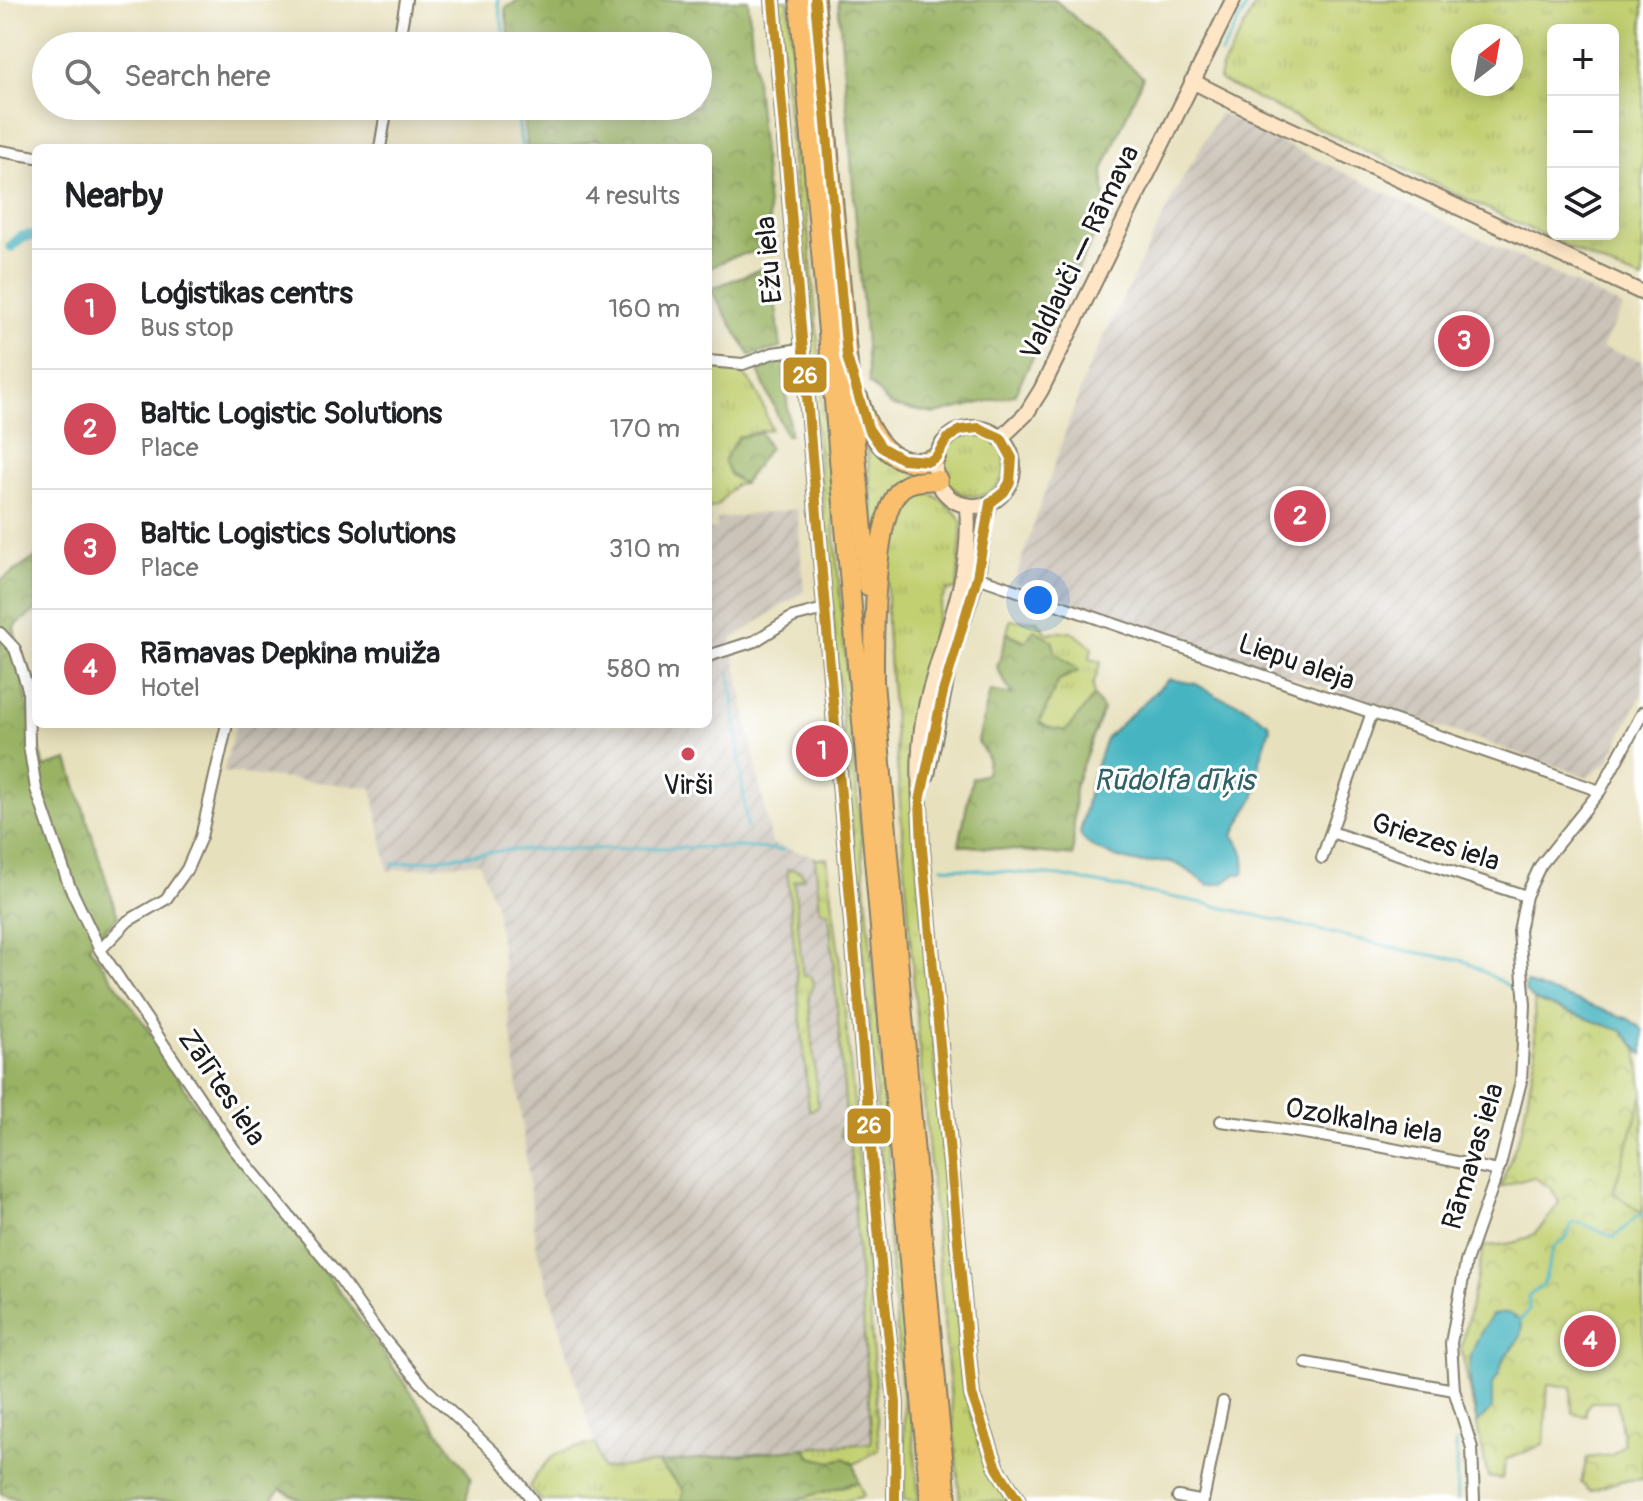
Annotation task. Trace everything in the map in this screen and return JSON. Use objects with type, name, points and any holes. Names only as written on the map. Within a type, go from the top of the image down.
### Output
[{"type":"highway","points":[[799,0],[930,1501]]},
{"type":"highway","points":[[815,0],[874,640]]},
{"type":"highway","points":[[847,357],[863,417],[881,447],[902,459],[922,462],[936,457]]},
{"type":"highway","points":[[938,480],[918,481],[903,488],[889,510],[879,557],[874,682],[947,1501]]},
{"type":"main road","name":"Ežu iela","points":[[773,0],[883,1286],[896,1403],[895,1501]]},
{"type":"main road","name":"Valdlauči — Rāmava","points":[[1001,438],[1026,414],[1041,390],[1233,0]]},
{"type":"main road","points":[[1192,81],[1643,293]]},
{"type":"main road","points":[[979,428],[1001,438],[1008,447],[1013,470],[1004,492],[990,503],[967,505],[950,497],[938,480],[936,457],[947,439],[960,430],[979,428]]},
{"type":"main road","points":[[920,801],[943,692],[977,577],[990,503]]},
{"type":"main road","points":[[967,505],[969,542],[965,573],[924,719],[918,773],[922,848],[972,1395],[997,1468],[1018,1501]]},
{"type":"street","points":[[400,32],[406,0]]},
{"type":"street","points":[[381,144],[385,120]]},
{"type":"street","points":[[0,151],[32,156]]},
{"type":"street","points":[[712,361],[743,364],[773,353],[801,349]]},
{"type":"street","name":"Liepu aleja","points":[[977,577],[1600,791]]},
{"type":"street","points":[[712,655],[755,641],[793,617],[824,609]]},
{"type":"street","name":"Zālītes iela","points":[[0,633],[15,649],[28,689],[29,745],[36,789],[69,885],[100,950],[234,1149],[339,1277],[377,1331],[426,1389],[499,1457],[533,1501]]},
{"type":"street","name":"Griezes iela","points":[[1322,858],[1372,712]]},
{"type":"street","name":"Rāmavas iela","points":[[1474,1501],[1472,1448],[1454,1390],[1451,1343],[1456,1306],[1476,1227],[1498,1171],[1521,1081],[1525,1005],[1519,931],[1526,896],[1540,866],[1600,791],[1643,712]]},
{"type":"street","points":[[100,950],[128,921],[166,899],[187,869],[201,837],[226,728]]},
{"type":"street","name":"Griezes iela","points":[[1331,832],[1526,896]]},
{"type":"street","name":"Ozolkalna iela","points":[[1221,1121],[1289,1129],[1498,1171]]},
{"type":"street","points":[[1306,1363],[1454,1390]]},
{"type":"street","points":[[1178,1497],[1201,1501],[1223,1402]]},
{"type":"shaded area","points":[[1220,113],[1623,307],[1602,348],[1643,361],[1643,691],[1608,762],[1588,777],[1014,582],[1086,373],[1175,193]]},
{"type":"shaded area","points":[[797,509],[804,591],[731,640],[772,844],[828,860],[876,1441],[602,1469],[537,1250],[496,907],[479,862],[388,871],[372,788],[223,772],[235,728],[712,728],[712,529],[717,528],[716,519]]},
{"type":"green space","points":[[518,0],[748,0],[772,248],[732,257],[712,267],[712,144],[603,144],[597,139],[580,144],[526,144],[523,120],[712,120],[712,32],[509,32],[505,9]]},
{"type":"green space","points":[[778,0],[788,0],[919,1501],[904,1501],[904,1411]]},
{"type":"green space","points":[[838,0],[1055,0],[1143,77],[1103,170],[1106,213],[1014,395],[935,414],[891,406],[869,383]]},
{"type":"green space","points":[[1258,0],[1643,0],[1643,280],[1553,240],[1619,240],[1619,24],[1547,24],[1547,237],[1219,79]]},
{"type":"green space","points":[[771,265],[781,348],[750,355],[712,288]]},
{"type":"green space","points":[[783,356],[790,435],[786,435],[754,362]]},
{"type":"green space","points":[[712,365],[735,370],[752,384],[771,429],[738,437],[730,475],[743,484],[735,485],[712,508]]},
{"type":"green space","points":[[761,433],[769,448],[743,484],[730,475],[724,460],[738,437]]},
{"type":"green space","points":[[974,434],[986,436],[996,443],[1003,453],[1003,477],[996,487],[986,494],[974,496],[962,494],[952,487],[945,477],[943,465],[945,453],[952,443],[962,436]]},
{"type":"green space","points":[[866,441],[919,471],[877,553]]},
{"type":"green space","points":[[923,491],[946,503],[962,522],[957,589],[947,591],[942,599],[917,697],[914,819],[963,1385],[979,1444],[1008,1501],[960,1501],[913,975],[887,629],[887,582],[896,515],[906,498]]},
{"type":"green space","points":[[32,560],[32,613],[14,627],[32,728],[44,767],[68,760],[118,917],[89,946],[146,1026],[199,1111],[306,1244],[471,1477],[466,1501],[303,1501],[281,1489],[271,1501],[21,1501],[0,1493],[0,581]]},
{"type":"green space","points":[[1010,620],[1037,621],[1047,633],[1071,631],[1092,647],[1090,659],[1101,662],[1093,685],[1094,696],[1066,731],[1039,722],[1059,680],[1078,670],[1056,653],[1007,633]]},
{"type":"green space","points":[[1034,630],[1052,640],[1056,653],[1079,671],[1059,680],[1039,723],[1066,731],[1094,696],[1103,710],[1075,785],[1073,856],[959,845],[972,778],[986,774],[988,759],[978,741],[990,691],[1012,695],[997,668],[1007,633],[1025,642]]},
{"type":"green space","points":[[815,858],[827,858],[844,1005],[879,1450],[854,1464],[844,1458],[832,1462],[810,1457],[806,1448],[871,1443],[872,1439],[849,1135],[840,1136],[840,1128],[847,1127],[829,912],[820,910]]},
{"type":"green space","points":[[787,869],[801,871],[804,878],[794,881],[803,976],[810,976],[814,981],[809,997],[818,1106],[812,1110],[809,1110]]},
{"type":"green space","points":[[1534,1000],[1622,1031],[1637,1048],[1643,1094],[1613,1192],[1643,1214],[1643,1479],[1620,1481],[1590,1491],[1581,1483],[1587,1458],[1612,1455],[1624,1444],[1617,1402],[1591,1402],[1586,1408],[1586,1416],[1572,1414],[1571,1387],[1548,1384],[1544,1445],[1506,1459],[1502,1479],[1488,1477],[1461,1349],[1484,1246],[1529,1237],[1559,1202],[1551,1188],[1533,1177],[1500,1187],[1522,1128],[1535,1057]]},
{"type":"green space","points":[[1643,1094],[1643,1214],[1642,1214],[1613,1193]]},
{"type":"green space","points":[[595,1444],[602,1469],[658,1463],[684,1490],[681,1501],[542,1501],[529,1487],[542,1467],[555,1455]]},
{"type":"green space","points":[[806,1448],[810,1457],[832,1462],[844,1458],[854,1464],[858,1482],[791,1501],[681,1501],[684,1490],[658,1463]]},
{"type":"green space","points":[[858,1482],[864,1496],[845,1501],[791,1501]]},
{"type":"water","name":"Rūdolfa dīķis","points":[[1169,679],[1196,684],[1219,697],[1241,704],[1268,723],[1270,728],[1260,760],[1255,796],[1233,835],[1243,853],[1243,874],[1236,874],[1224,883],[1208,885],[1186,869],[1168,861],[1140,863],[1115,857],[1089,845],[1080,834],[1090,785],[1106,738]]},
{"type":"water","points":[[1526,983],[1629,1019],[1643,1030],[1643,1055],[1622,1031],[1534,1000],[1525,991]]},
{"type":"water","points":[[1508,1313],[1520,1320],[1520,1338],[1503,1359],[1492,1384],[1492,1408],[1477,1424],[1470,1379],[1471,1356],[1492,1315]]},
{"type":"waterway","points":[[498,0],[504,32]]},
{"type":"waterway","points":[[1221,54],[1250,0]]},
{"type":"waterway","points":[[518,120],[521,144]]},
{"type":"waterway","points":[[11,247],[21,237],[32,236]]},
{"type":"waterway","points":[[730,672],[747,828]]},
{"type":"waterway","points":[[392,864],[509,850],[739,847],[783,850]]},
{"type":"waterway","points":[[942,867],[1060,876],[1203,903],[1408,951],[1465,961],[1510,987]]},
{"type":"waterway","points":[[1518,1323],[1529,1310],[1528,1296],[1543,1286],[1553,1248],[1567,1237],[1571,1224],[1582,1223],[1614,1238],[1636,1217],[1643,1215]]},
{"type":"waterway","points":[[1456,1443],[1457,1501]]},
{"type":"transit line","name":"26","points":[[773,0],[883,1286],[896,1403],[895,1501]]},
{"type":"transit line","name":"26","points":[[815,0],[847,357],[868,428],[881,447],[902,459],[929,461],[936,457],[947,439],[960,430],[979,428],[1001,438],[1012,458],[1010,482],[1004,492],[990,503],[977,577],[943,692],[920,801],[972,1395],[997,1468],[1018,1501]]},
{"type":"place","name":"Baltic Logistics Solutions","points":[[1464,341]]},
{"type":"place","name":"Baltic Logistic Solutions","points":[[1300,516]]},
{"type":"place","name":"Loģistikas centrs","points":[[822,751]]},
{"type":"place","name":"Virši","points":[[688,754]]},
{"type":"place","name":"Rāmavas Depkina muiža","points":[[1590,1341]]}]
